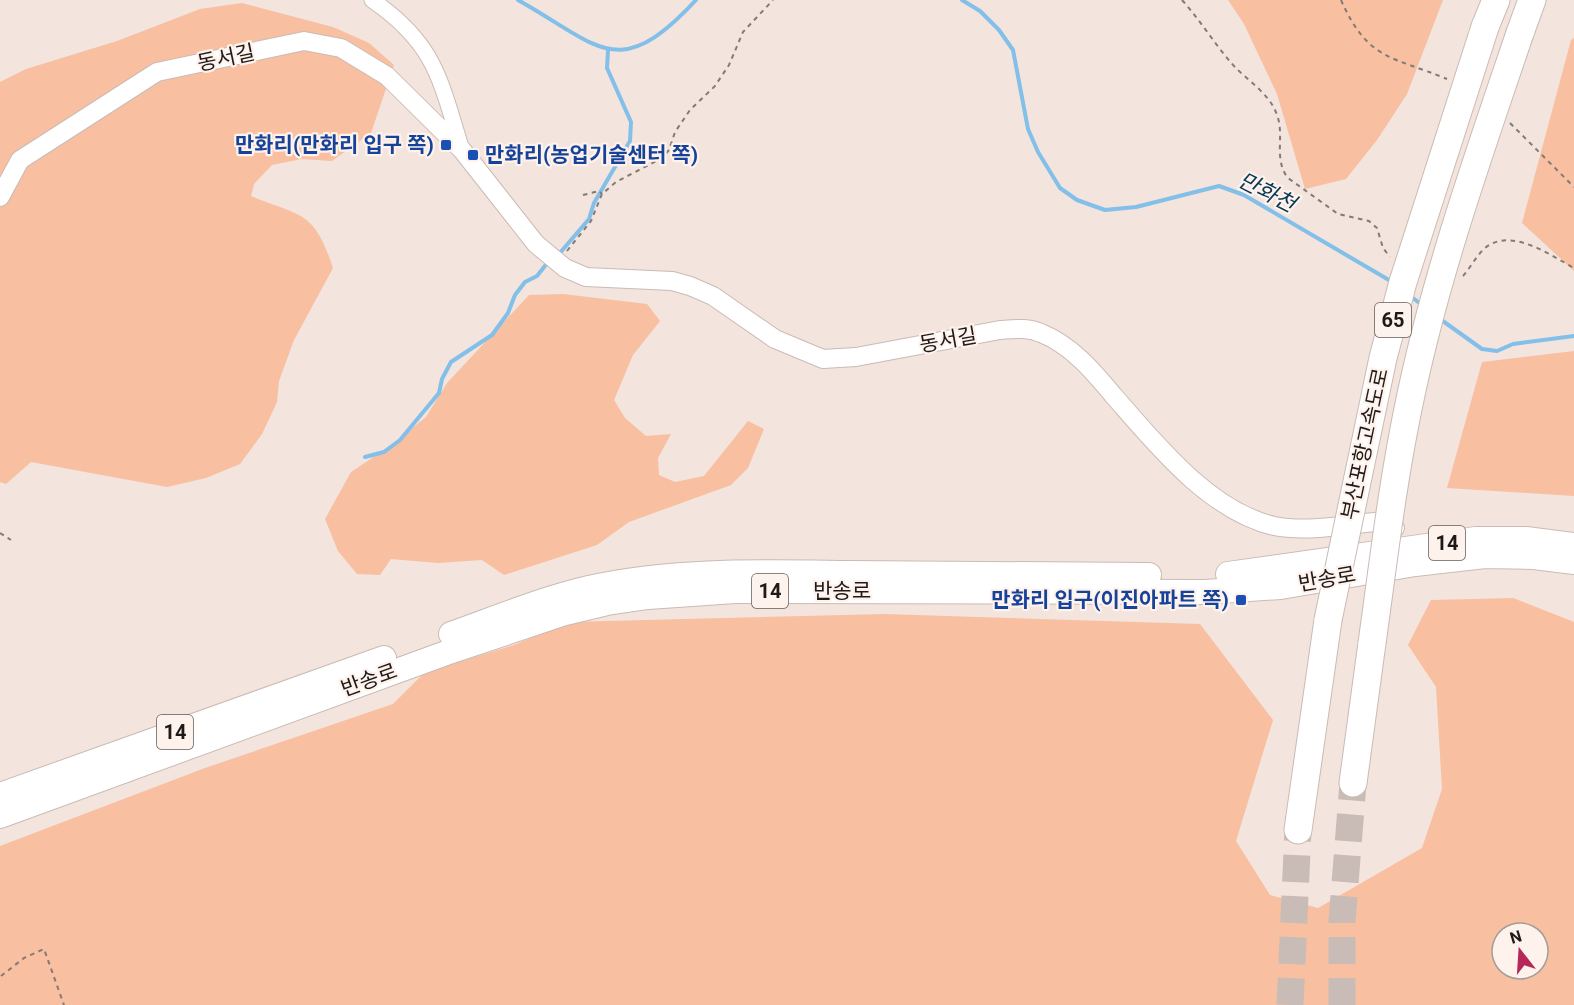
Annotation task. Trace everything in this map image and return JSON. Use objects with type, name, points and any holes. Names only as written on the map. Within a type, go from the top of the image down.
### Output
[{"type":"highway","name":"부산포항고속도로","points":[[1298,830],[1328,620],[1383,358],[1403,282],[1485,27],[1496,0]]},
{"type":"highway","name":"부산포항고속도로","points":[[1353,783],[1395,482],[1427,329],[1459,214],[1532,0]]},
{"type":"main road","name":"반송로","points":[[0,816],[446,653],[565,613],[606,603],[648,597],[735,591],[1205,592],[1281,587],[1495,538],[1574,545]]},
{"type":"main road","name":"반송로","points":[[0,795],[539,602],[589,588],[634,581],[720,574],[1212,576],[1400,558],[1485,556],[1534,557],[1574,562]]},
{"type":"street","name":"동서길","points":[[372,0],[407,28],[423,46],[440,79],[462,150]]},
{"type":"street","name":"동서길","points":[[0,197],[20,160],[158,72],[304,41],[341,48],[387,76],[462,150],[536,244],[555,260],[586,277],[672,281],[690,286],[713,296],[775,339],[823,359],[856,357],[1000,330],[1025,329],[1040,332],[1061,343],[1080,359],[1165,456],[1214,498],[1273,526],[1297,529],[1391,523],[1395,527],[1400,558]]},
{"type":"street","points":[[433,120],[446,116],[449,109]]},
{"type":"path","points":[[555,260],[591,221],[602,194],[616,182],[662,158],[669,150],[675,132],[690,110],[715,86],[729,65],[743,32],[773,0]]},
{"type":"path","points":[[1182,0],[1235,67],[1256,85],[1276,113],[1281,130],[1279,155],[1283,171],[1288,178],[1338,214],[1369,221],[1377,228],[1389,256],[1397,262]]},
{"type":"path","points":[[584,195],[599,191],[602,194]]},
{"type":"path","points":[[1458,279],[1491,244],[1507,241],[1530,245],[1574,268]]},
{"type":"path","points":[[0,533],[11,540]]},
{"type":"path","points":[[1,976],[24,958],[44,949],[64,1005]]},
{"type":"shaded area","points":[[1228,0],[1443,0],[1407,94],[1377,140],[1346,179],[1305,189],[1277,94],[1244,24]]},
{"type":"shaded area","points":[[242,3],[333,27],[369,43],[394,65],[371,133],[332,161],[302,159],[272,165],[254,184],[251,196],[294,213],[312,225],[326,249],[333,268],[294,340],[279,381],[277,402],[262,434],[240,464],[206,478],[167,487],[31,462],[6,484],[0,482],[0,82],[26,69],[117,41],[200,9]]},
{"type":"shaded area","points":[[1574,38],[1574,271],[1522,223],[1571,40]]},
{"type":"shaded area","points":[[563,294],[647,304],[660,321],[633,355],[614,400],[625,418],[646,436],[671,434],[658,458],[659,475],[675,482],[704,476],[748,421],[764,429],[748,468],[731,485],[629,522],[597,545],[504,575],[482,560],[438,563],[391,559],[380,575],[357,574],[338,551],[325,519],[351,472],[390,446],[426,417],[447,383],[529,295]]},
{"type":"shaded area","points":[[1574,351],[1574,496],[1447,488],[1482,362]]},
{"type":"shaded area","points":[[1513,598],[1574,622],[1574,1005],[0,1005],[0,846],[205,768],[393,704],[425,672],[514,645],[568,622],[884,614],[1200,624],[1273,720],[1236,841],[1270,895],[1318,908],[1422,848],[1442,789],[1436,687],[1408,645],[1431,600]]},
{"type":"waterway","name":"만화천","points":[[518,0],[569,31],[608,49],[627,49],[647,42],[669,26],[696,0]]},
{"type":"waterway","name":"만화천","points":[[962,0],[980,11],[999,30],[1013,50],[1028,129],[1038,152],[1060,188],[1077,200],[1105,210],[1136,207],[1219,186],[1244,195],[1394,283]]},
{"type":"waterway","points":[[559,254],[589,219],[594,203],[630,141],[631,122],[607,68],[608,51]]},
{"type":"waterway","points":[[365,457],[384,452],[400,440],[439,393],[442,379],[451,362],[492,335],[508,313],[515,295],[525,282],[537,276],[548,262]]},
{"type":"waterway","name":"만화천","points":[[1409,295],[1422,305]]},
{"type":"waterway","name":"만화천","points":[[1440,319],[1482,349],[1497,351],[1513,344],[1574,336]]},
{"type":"tunnel","points":[[1342,1005],[1342,921],[1353,783]]},
{"type":"tunnel","points":[[1290,1005],[1298,830]]},
{"type":"place","name":"만화리(만화리 입구 쪽)","points":[[446,145]]},
{"type":"place","name":"만화리(농업기술센터 쪽)","points":[[473,155]]},
{"type":"place","name":"만화리 입구(이진아파트 쪽)","points":[[1241,600]]}]
